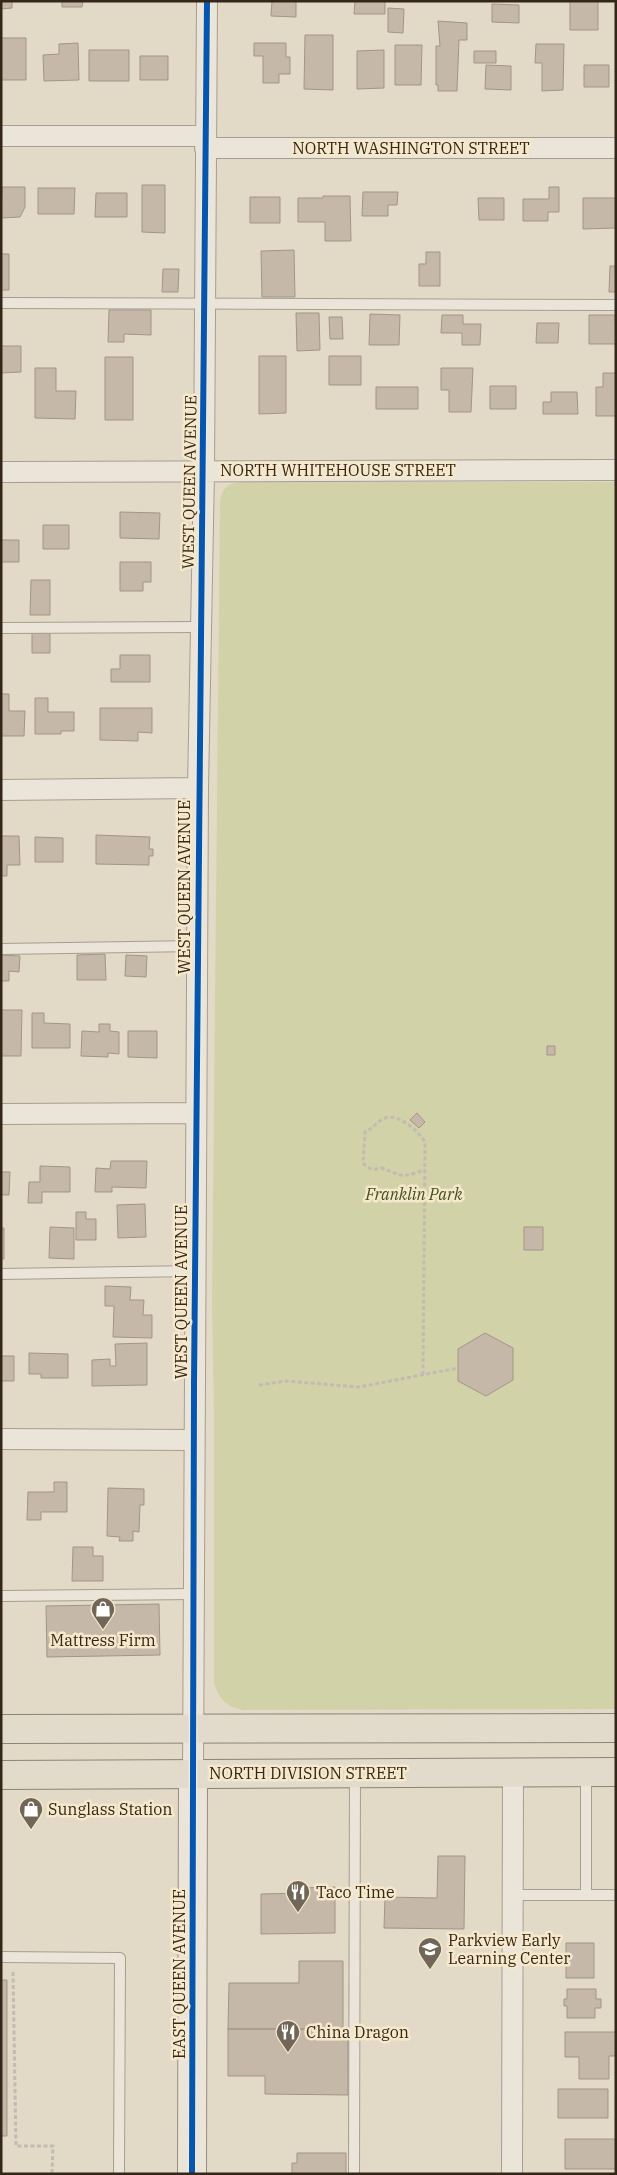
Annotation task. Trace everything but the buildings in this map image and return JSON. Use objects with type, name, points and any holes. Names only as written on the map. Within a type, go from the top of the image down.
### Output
[{"type":"main road","points":[[1,1729],[616,1728]]},
{"type":"main road","name":"NORTH DIVISION STREET","points":[[1,1774],[616,1772]]},
{"type":"street","name":"WEST QUEEN AVENUE","points":[[193,1774],[193,1440],[198,788],[204,470],[207,1]]},
{"type":"street","name":"NORTH WASHINGTON STREET","points":[[1,136],[206,142],[616,148]]},
{"type":"street","name":"NORTH WHITEHOUSE STREET","points":[[1,472],[616,470]]},
{"type":"street","points":[[1,790],[198,788]]},
{"type":"street","points":[[1,1114],[196,1113]]},
{"type":"street","points":[[1,1439],[193,1440]]},
{"type":"street","points":[[512,2174],[513,1772]]},
{"type":"street","name":"EAST QUEEN AVENUE","points":[[192,2174],[193,1774]]},
{"type":"lane","points":[[1,303],[616,305]]},
{"type":"lane","points":[[1,628],[201,626]]},
{"type":"lane","points":[[1,949],[197,946]]},
{"type":"lane","points":[[1,1274],[195,1271]]},
{"type":"lane","points":[[1,1596],[193,1594]]},
{"type":"lane","points":[[354,2174],[356,1772]]},
{"type":"lane","points":[[586,1772],[586,1895]]},
{"type":"lane","points":[[513,1895],[616,1895]]},
{"type":"lane","points":[[1,1957],[120,1958],[120,2174]]},
{"type":"path","points":[[422,1375],[425,1170],[425,1142],[420,1135],[400,1119],[384,1118],[373,1129],[365,1132],[363,1163],[366,1167],[372,1170],[382,1168],[394,1175],[403,1177],[425,1170]]},
{"type":"path","points":[[259,1385],[286,1381],[359,1387],[458,1368]]},
{"type":"path","points":[[8,1972],[14,1972],[16,2146],[53,2146],[52,2174]]},
{"type":"green space","name":"Franklin Park","points":[[616,482],[616,1709],[244,1710],[228,1705],[221,1698],[214,1683],[212,1301],[220,501],[227,487],[233,483]]},
{"type":"cycle path","points":[[192,2174],[194,1384],[207,1]]},
{"type":"place","name":"Mattress Firm","points":[[103,1630]]},
{"type":"place","name":"Sunglass Station","points":[[31,1830]]},
{"type":"place","name":"Taco Time","points":[[298,1913]]},
{"type":"place","name":"Parkview Early Learning Center","points":[[430,1970]]},
{"type":"place","name":"China Dragon","points":[[288,2053]]}]
